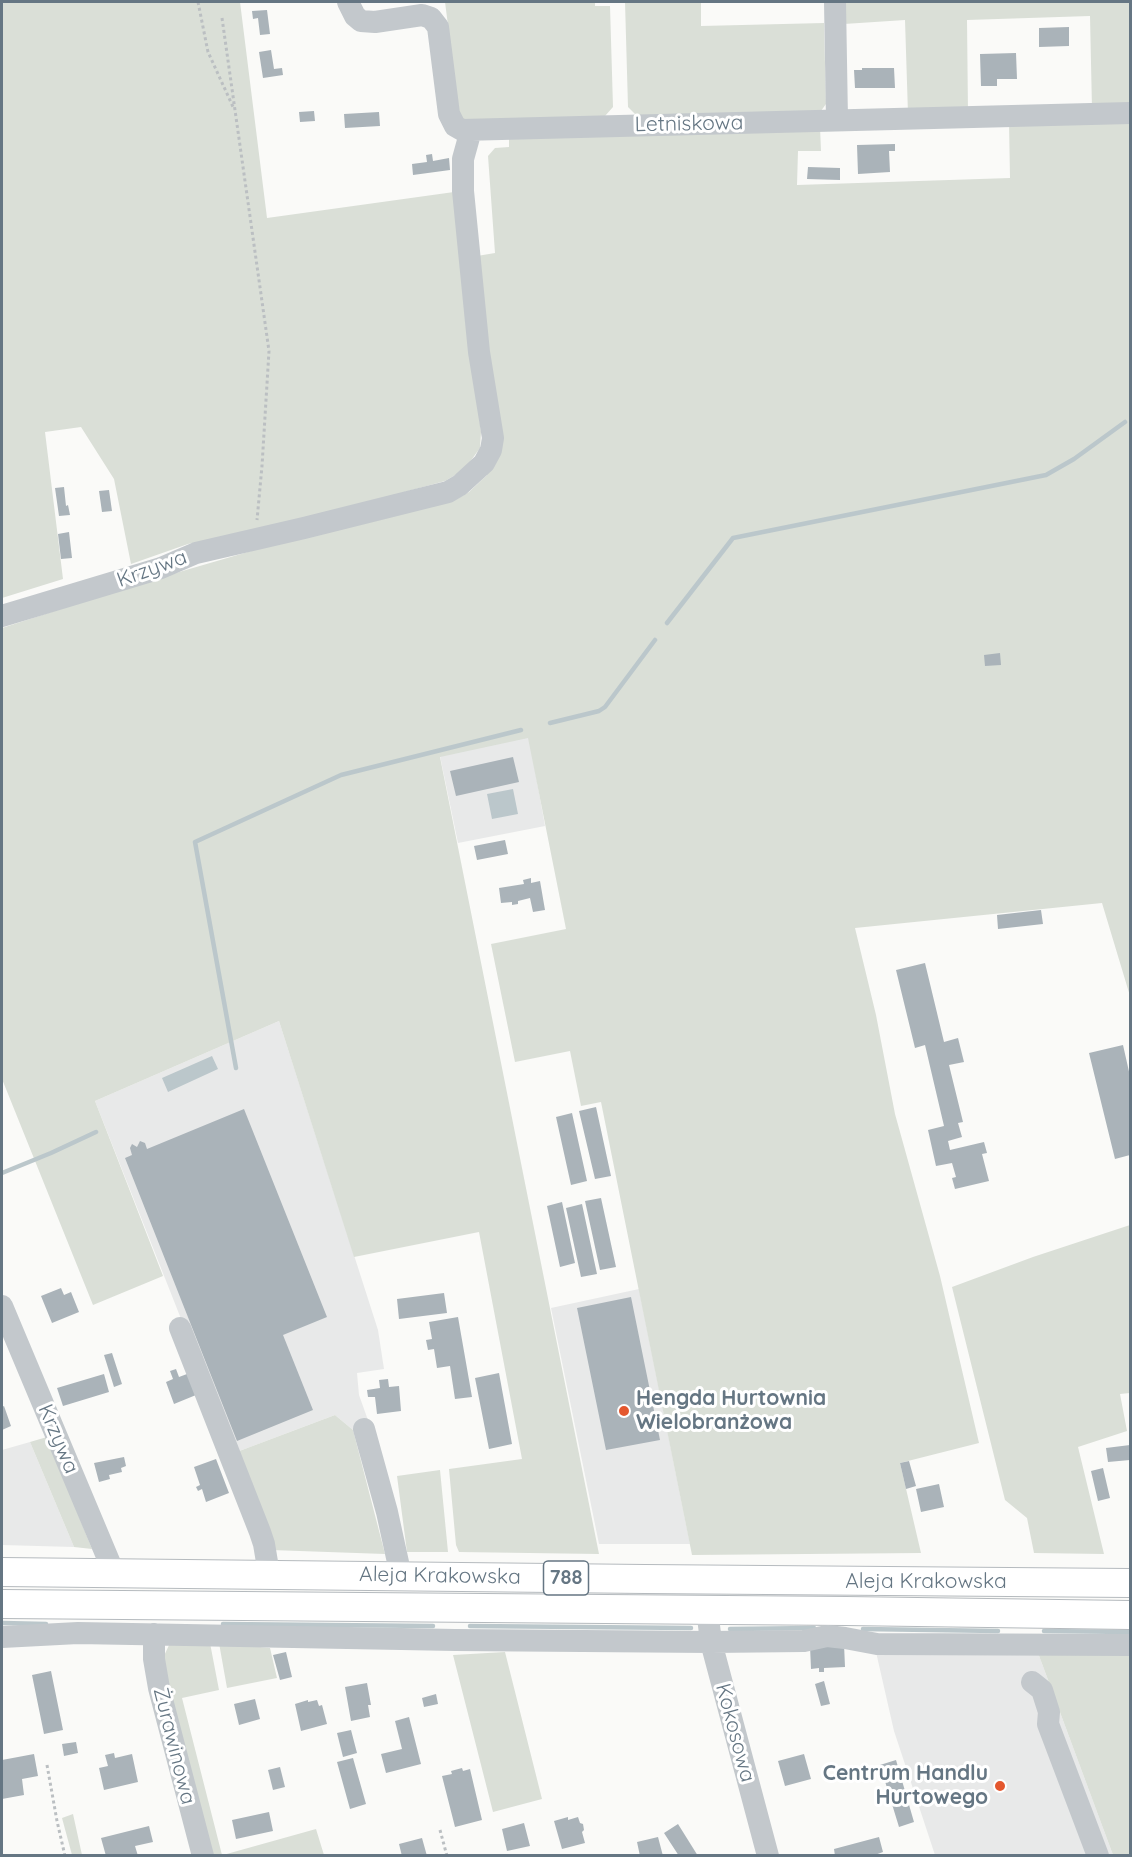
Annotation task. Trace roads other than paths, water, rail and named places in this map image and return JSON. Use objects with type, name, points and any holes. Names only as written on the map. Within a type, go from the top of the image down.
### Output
[{"type":"main road","name":"Aleja Krakowska","points":[[2,1572],[1131,1583]]},
{"type":"main road","name":"Aleja Krakowska","points":[[2,1604],[707,1610],[846,1624],[1131,1615]]},
{"type":"street","points":[[348,2],[355,16],[361,21],[375,22],[423,15],[431,18],[438,27],[449,114],[455,126],[462,130],[471,130]]},
{"type":"street","points":[[835,2],[837,120]]},
{"type":"street","name":"Letniskowa","points":[[471,130],[1131,113]]},
{"type":"street","name":"Krzywa","points":[[2,616],[161,568],[196,553],[448,492],[484,463],[491,450],[493,438],[480,352],[463,191],[463,159],[471,130]]},
{"type":"street","name":"Krzywa","points":[[2,1306],[114,1573]]},
{"type":"street","points":[[180,1328],[260,1532],[269,1574]]},
{"type":"street","points":[[364,1429],[387,1512],[401,1576]]},
{"type":"street","points":[[454,1608],[455,1640]]},
{"type":"street","name":"Kokosowa","points":[[707,1610],[711,1642],[768,1856]]},
{"type":"street","points":[[2,1637],[78,1633],[455,1640],[804,1641],[827,1636],[846,1624],[877,1644],[1131,1645]]},
{"type":"street","name":"Żurawinowa","points":[[154,1634],[154,1659],[159,1688],[203,1856]]},
{"type":"street","points":[[1023,1645],[1032,1682],[1030,1694],[1040,1717],[1048,1724],[1098,1856]]},
{"type":"waterway","points":[[667,623],[733,538],[1046,475],[1074,459],[1125,422]]},
{"type":"waterway","points":[[550,723],[599,711],[605,707],[655,640]]},
{"type":"waterway","points":[[236,1068],[195,842],[341,775],[521,730]]},
{"type":"waterway","points":[[2,1173],[96,1132]]},
{"type":"waterway","points":[[3,1623],[46,1624]]},
{"type":"waterway","points":[[223,1624],[433,1626]]},
{"type":"waterway","points":[[470,1626],[691,1628]]},
{"type":"waterway","points":[[730,1629],[814,1628]]},
{"type":"waterway","points":[[863,1629],[998,1631]]},
{"type":"waterway","points":[[1044,1631],[1130,1632]]},
{"type":"place","name":"Hengda Hurtownia Wielobranżowa","points":[[624,1411]]},
{"type":"place","name":"Centrum Handlu Hurtowego","points":[[1000,1786]]}]
